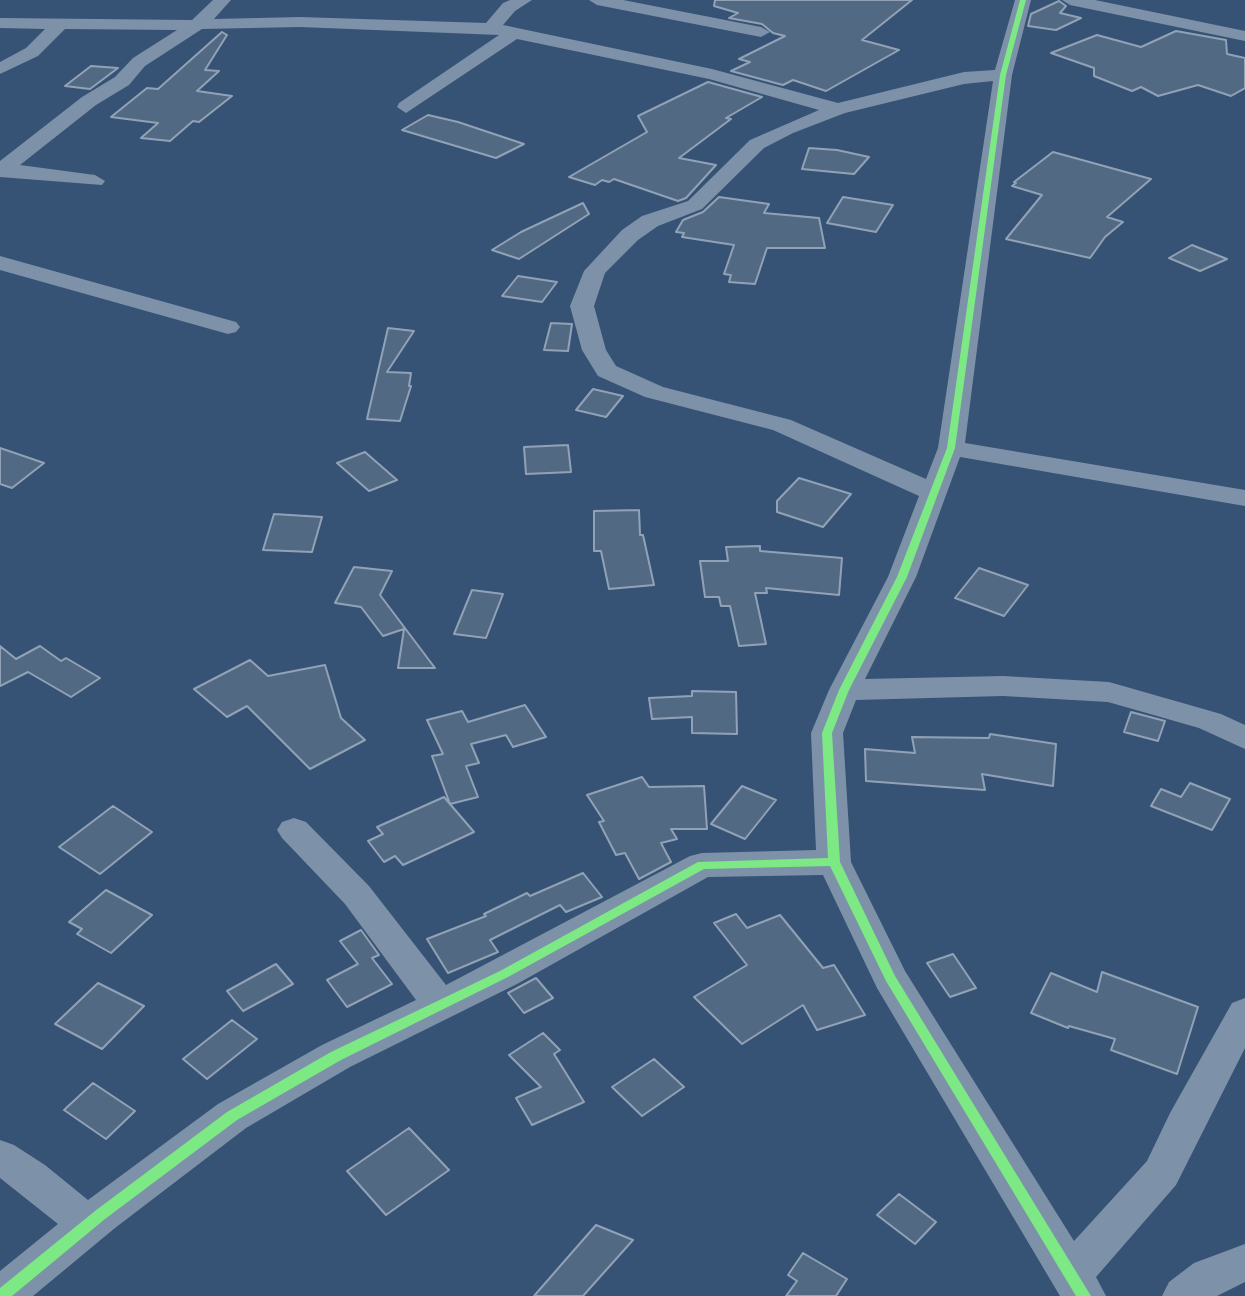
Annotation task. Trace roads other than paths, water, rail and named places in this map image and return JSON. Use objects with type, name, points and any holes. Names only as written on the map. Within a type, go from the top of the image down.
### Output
[{"type":"street","points":[[1,170],[89,101],[122,81],[139,62],[196,24],[223,0]]},
{"type":"street","points":[[491,28],[509,7],[524,0]]},
{"type":"street","points":[[597,0],[761,32]]},
{"type":"street","points":[[1023,0],[1003,75],[951,448],[902,577],[844,690],[827,733],[834,862],[890,978],[1078,1284],[1162,1173],[1184,1125],[1245,1013]]},
{"type":"street","points":[[1070,0],[1245,36]]},
{"type":"street","points":[[0,23],[315,22],[491,28],[712,74],[838,109]]},
{"type":"street","points":[[0,69],[32,52],[61,23]]},
{"type":"street","points":[[406,107],[514,33]]},
{"type":"street","points":[[936,493],[782,425],[654,392],[607,371],[594,350],[582,306],[595,271],[630,235],[650,221],[695,205],[757,144],[838,109],[964,78],[1003,75]]},
{"type":"street","points":[[1,170],[95,181]]},
{"type":"street","points":[[0,263],[228,327]]},
{"type":"street","points":[[951,448],[1245,498]]},
{"type":"street","points":[[844,690],[1003,686],[1109,692],[1210,721],[1245,738]]},
{"type":"street","points":[[294,830],[357,895],[412,964],[439,1004]]},
{"type":"street","points":[[1,1296],[88,1225],[232,1116],[336,1056],[504,974],[702,865],[834,862]]},
{"type":"street","points":[[0,1157],[31,1177],[88,1225]]},
{"type":"street","points":[[1184,1296],[1209,1277],[1245,1263]]}]
